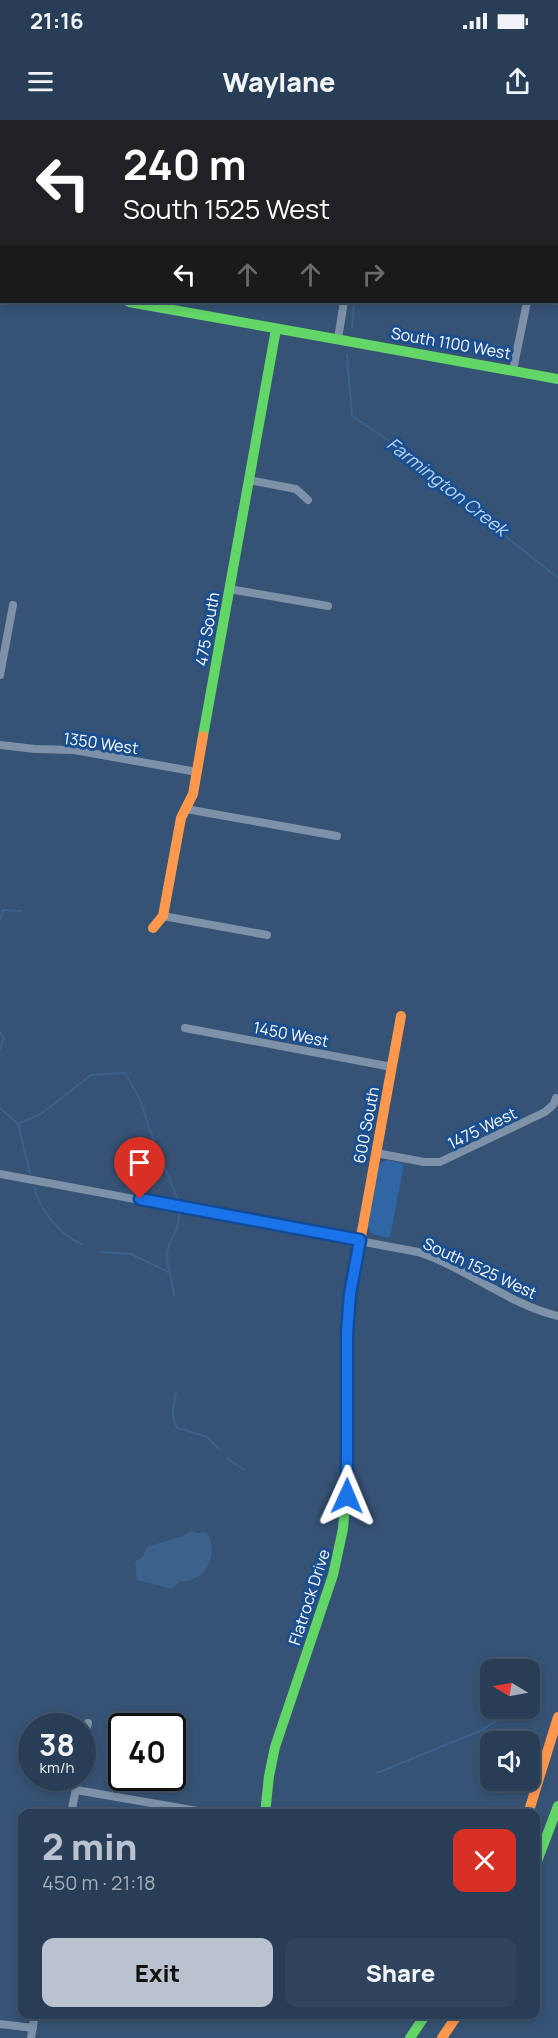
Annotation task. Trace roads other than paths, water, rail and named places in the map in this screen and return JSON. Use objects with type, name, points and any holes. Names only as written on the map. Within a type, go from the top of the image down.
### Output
[{"type":"main road","name":"South 1100 West","points":[[134,303],[513,369],[558,379]]},
{"type":"main road","name":"475 South","points":[[163,916],[178,828],[193,794],[276,329]]},
{"type":"main road","points":[[153,928],[163,916]]},
{"type":"main road","name":"600 South","points":[[360,1240],[401,1016]]},
{"type":"main road","name":"Flatrock Drive","points":[[266,1809],[275,1747],[330,1583],[343,1529],[347,1487],[347,1326],[350,1294],[360,1240]]},
{"type":"main road","points":[[530,1809],[558,1717]]},
{"type":"main road","points":[[540,1853],[558,1806]]},
{"type":"main road","points":[[410,2038],[423,2019]]},
{"type":"main road","points":[[442,2038],[455,2019]]},
{"type":"street","points":[[338,338],[344,303]]},
{"type":"street","points":[[513,369],[527,303]]},
{"type":"street","points":[[249,480],[296,489],[308,500]]},
{"type":"street","points":[[229,588],[328,606]]},
{"type":"street","points":[[0,675],[13,605]]},
{"type":"street","name":"1350 West","points":[[0,745],[74,750],[197,772]]},
{"type":"street","points":[[186,809],[337,836]]},
{"type":"street","points":[[163,916],[267,935]]},
{"type":"street","name":"1450 West","points":[[185,1028],[392,1067]]},
{"type":"street","name":"1475 West","points":[[376,1153],[424,1162],[446,1160],[545,1112],[550,1109],[556,1098]]},
{"type":"street","name":"South 1525 West","points":[[0,1174],[360,1240],[429,1256],[526,1305],[558,1316]]},
{"type":"street","points":[[72,1809],[76,1791]]},
{"type":"street","points":[[82,1791],[186,1809]]},
{"type":"street","points":[[31,2038],[34,2019]]},
{"type":"street","points":[[0,2024],[33,2028]]},
{"type":"waterway","name":"Farmington Creek","points":[[352,328],[354,303]]},
{"type":"waterway","name":"Farmington Creek","points":[[347,355],[352,416],[409,454],[558,578]]},
{"type":"waterway","points":[[0,920],[3,910],[21,911]]},
{"type":"waterway","points":[[0,1032],[4,1038],[0,1049]]},
{"type":"waterway","points":[[18,1124],[41,1114],[91,1075],[125,1073],[140,1099],[178,1200]]},
{"type":"waterway","points":[[0,1108],[18,1124],[30,1173]]},
{"type":"waterway","points":[[34,1187],[41,1204],[58,1228],[82,1244]]},
{"type":"waterway","points":[[174,1296],[167,1254],[179,1220],[179,1213]]},
{"type":"waterway","points":[[101,1252],[131,1254],[168,1272]]},
{"type":"waterway","points":[[176,1392],[173,1410],[174,1422],[178,1428],[207,1437],[220,1450]]},
{"type":"waterway","points":[[227,1458],[244,1470]]},
{"type":"waterway","points":[[377,1773],[482,1730],[499,1719]]}]
